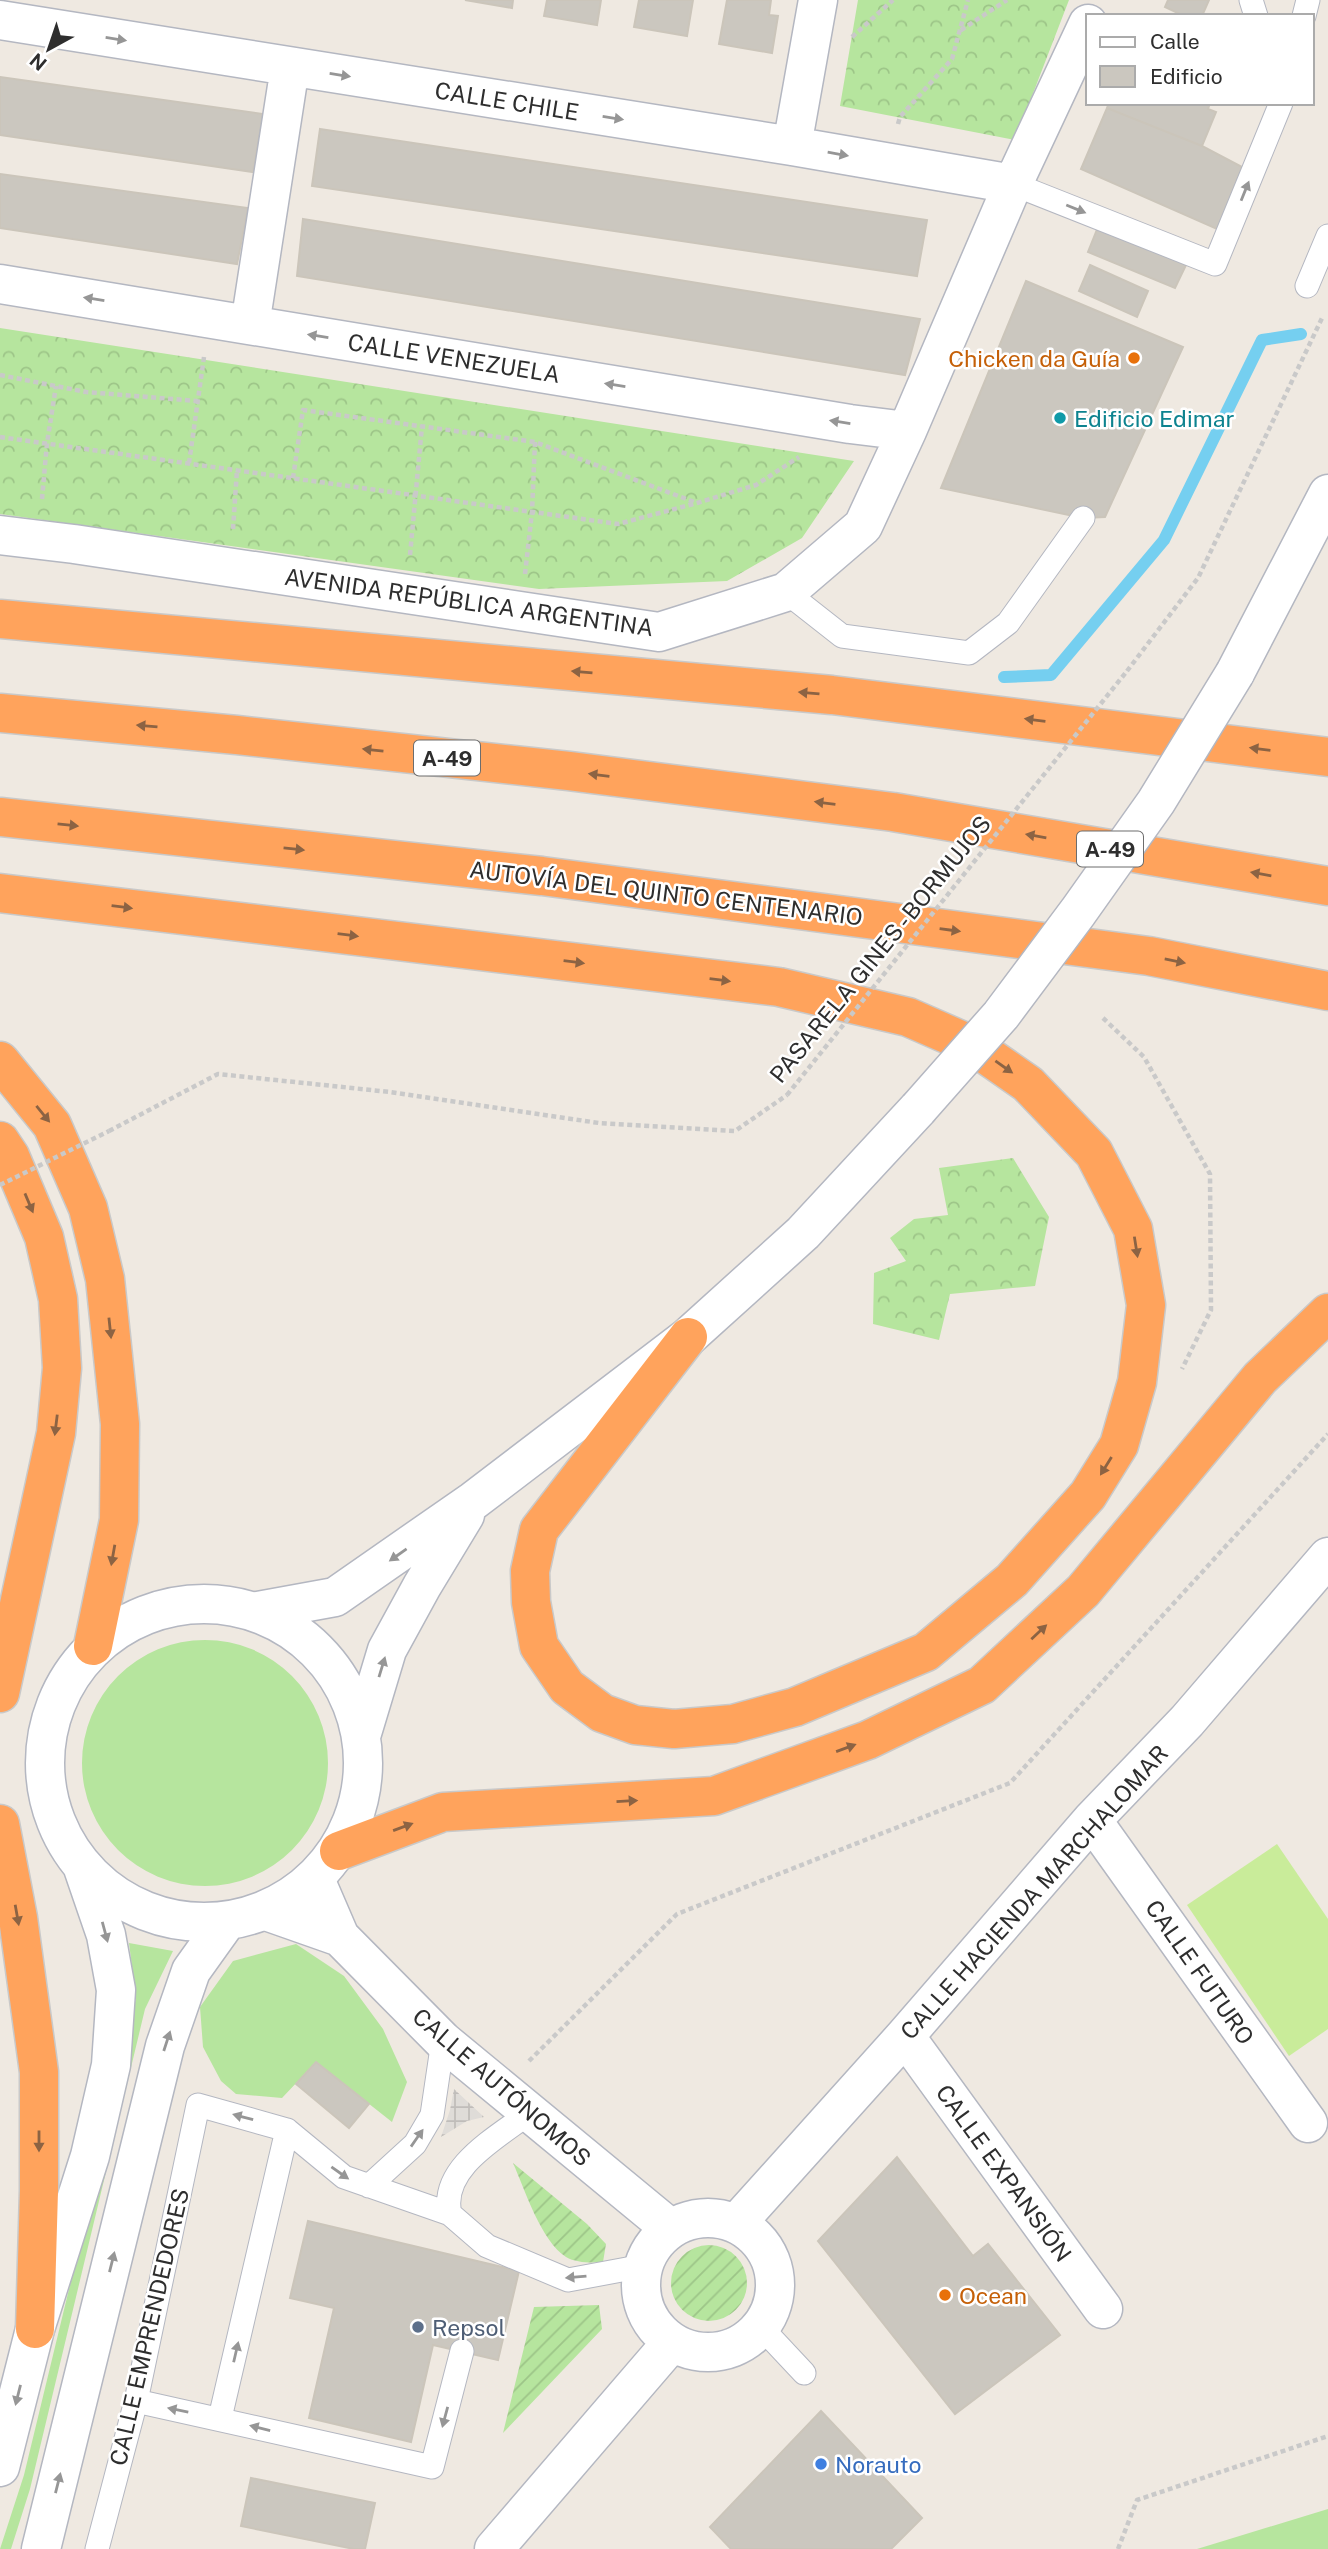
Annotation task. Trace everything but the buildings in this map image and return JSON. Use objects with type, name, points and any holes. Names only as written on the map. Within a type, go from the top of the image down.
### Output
[{"type":"highway","points":[[0,619],[832,695],[1328,757]]},
{"type":"highway","name":"A-49","points":[[0,713],[265,738],[582,773],[892,812],[1328,886]]},
{"type":"highway","name":"AUTOVÍA DEL QUINTO CENTENARIO","points":[[0,817],[556,877],[1149,956],[1328,991]]},
{"type":"highway","points":[[0,893],[779,987],[908,1017],[972,1045],[1028,1084],[1094,1153],[1133,1229],[1146,1305],[1137,1382],[1119,1445],[1088,1495],[1012,1580],[926,1652],[795,1707],[733,1724],[674,1729],[635,1726],[602,1713],[568,1687],[539,1646],[531,1602],[530,1571],[539,1530],[688,1337]]},
{"type":"highway","points":[[0,1061],[52,1125],[88,1208],[104,1279],[120,1424],[119,1520],[93,1646]]},
{"type":"highway","points":[[0,1142],[10,1156],[44,1237],[58,1299],[62,1368],[56,1433],[0,1693]]},
{"type":"highway","points":[[327,1865],[443,1812],[714,1796],[868,1740],[982,1685],[1083,1591],[1260,1378],[1328,1313]]},
{"type":"highway","points":[[0,1824],[18,1918],[39,2072],[40,2191],[35,2329]]},
{"type":"street","points":[[792,146],[818,0]]},
{"type":"street","name":"CALLE CHILE","points":[[0,20],[792,146],[1013,184]]},
{"type":"street","name":"AVENIDA REPÚBLICA ARGENTINA","points":[[0,535],[659,632],[786,592],[863,526],[907,431],[1013,184],[1086,28]]},
{"type":"street","points":[[250,324],[290,67]]},
{"type":"street","name":"CALLE VENEZUELA","points":[[0,284],[850,424],[907,431]]},
{"type":"street","points":[[0,2467],[35,2329],[90,2156],[111,2065],[116,1990],[107,1935],[83,1868],[61,1834],[47,1795],[44,1754],[51,1714],[68,1677],[93,1646],[143,1614],[200,1602],[258,1611],[335,1597],[473,1501],[688,1337],[803,1233],[1001,1015],[1078,912],[1156,802],[1234,673],[1328,494]]},
{"type":"street","points":[[362,1733],[387,1650],[473,1501]]},
{"type":"street","name":"CALLE HACIENDA MARCHALOMAR","points":[[736,2224],[905,2036],[1092,1820],[1187,1721],[1328,1557]]},
{"type":"street","points":[[83,1868],[124,1901],[173,1920],[226,1922],[267,1911],[292,1897],[327,1865],[353,1824],[362,1794],[365,1763],[362,1733],[342,1681],[306,1639],[258,1611]]},
{"type":"street","name":"CALLE FUTURO","points":[[1092,1820],[1308,2123]]},
{"type":"street","name":"CALLE AUTÓNOMOS","points":[[327,1865],[340,1937]]},
{"type":"street","name":"CALLE AUTÓNOMOS","points":[[267,1911],[340,1937],[443,2041],[671,2229]]},
{"type":"street","points":[[41,2549],[165,2046],[191,1971],[226,1922]]},
{"type":"street","name":"CALLE EXPANSIÓN","points":[[905,2036],[1103,2309]]},
{"type":"street","points":[[714,2218],[736,2224],[754,2235],[767,2253],[774,2274],[775,2295],[768,2316],[754,2334],[736,2346],[715,2352],[693,2350],[672,2342],[657,2328],[646,2309],[641,2288],[643,2266],[654,2245],[671,2229],[691,2220],[714,2218]]},
{"type":"street","points":[[494,2549],[672,2342]]},
{"type":"lane","points":[[1013,184],[1215,264],[1280,105]]},
{"type":"lane","points":[[1307,286],[1328,236]]},
{"type":"lane","points":[[786,592],[842,636],[968,653],[1008,623],[1083,517]]},
{"type":"lane","points":[[369,2186],[415,2144],[432,2115],[443,2041]]},
{"type":"lane","points":[[515,2101],[482,2148],[455,2175],[446,2199],[450,2214],[485,2254],[568,2280],[643,2266]]},
{"type":"lane","name":"CALLE EMPRENDEDORES","points":[[97,2549],[136,2401],[198,2105],[287,2130]]},
{"type":"lane","points":[[220,2418],[287,2130],[344,2178],[450,2214]]},
{"type":"lane","points":[[761,2326],[804,2373]]},
{"type":"lane","points":[[136,2401],[432,2467],[462,2351]]},
{"type":"path","points":[[884,162],[900,117],[952,59],[968,0]]},
{"type":"path","points":[[960,31],[1007,0]]},
{"type":"path","name":"PASARELA GINES - BORMUJOS","points":[[0,1185],[218,1074],[390,1092],[599,1123],[735,1131],[787,1095],[1128,671],[1198,578],[1328,305]]},
{"type":"path","points":[[0,375],[86,392],[197,401],[189,463]]},
{"type":"path","points":[[38,539],[47,443],[56,386]]},
{"type":"path","points":[[293,478],[303,410],[535,442],[697,503]]},
{"type":"path","points":[[0,437],[618,524],[756,485],[850,424]]},
{"type":"path","points":[[406,594],[422,426]]},
{"type":"path","points":[[522,611],[532,512],[535,442]]},
{"type":"path","points":[[231,567],[237,470]]},
{"type":"path","points":[[515,2101],[677,1914],[1010,1783],[1328,1434]]},
{"type":"path","points":[[1118,2549],[1137,2500],[1328,2436]]},
{"type":"green space","points":[[858,0],[1069,0],[1015,140],[840,106]]},
{"type":"green space","points":[[0,328],[854,461],[802,538],[727,581],[539,589],[0,514]]},
{"type":"green space","points":[[1013,1158],[1049,1217],[1035,1286],[950,1294],[939,1340],[873,1324],[874,1273],[906,1261],[890,1238],[914,1219],[948,1215],[939,1168]]},
{"type":"green space","points":[[193,1640],[217,1640],[241,1645],[263,1654],[292,1676],[319,1716],[326,1739],[326,1787],[319,1810],[292,1850],[263,1872],[241,1881],[217,1886],[193,1886],[169,1881],[147,1872],[127,1858],[110,1841],[96,1821],[87,1799],[82,1775],[82,1751],[87,1727],[96,1705],[110,1685],[127,1668],[147,1654],[169,1645]]},
{"type":"green space","points":[[1277,1844],[1328,1919],[1328,2029],[1289,2056],[1187,1905]]},
{"type":"green space","points":[[129,1943],[173,1951],[145,2009],[30,2489],[11,2549],[0,2549],[24,2475],[100,2161],[136,1998]]},
{"type":"green space","points":[[296,1944],[344,1976],[383,2029],[407,2082],[392,2122],[316,2062],[282,2098],[236,2094],[221,2081],[203,2047],[200,2007],[233,1961]]},
{"type":"green space","points":[[513,2163],[587,2224],[606,2244],[603,2262],[574,2260],[557,2249],[541,2227]]},
{"type":"green space","points":[[709,2245],[723,2248],[736,2256],[744,2269],[747,2283],[744,2297],[736,2310],[723,2318],[709,2321],[695,2318],[682,2310],[674,2297],[671,2283],[674,2269],[682,2256],[695,2248]]},
{"type":"green space","points":[[599,2305],[602,2329],[503,2433],[534,2307]]},
{"type":"green space","points":[[1328,2509],[1328,2549],[1197,2549]]},
{"type":"shaded area","points":[[454,2089],[484,2117],[467,2121],[441,2137],[450,2110]]},
{"type":"waterway","points":[[1004,677],[1051,675],[1164,540],[1262,340],[1301,334]]},
{"type":"place","name":"Chicken da Guía","points":[[1134,358]]},
{"type":"place","name":"Edificio Edimar","points":[[1060,418]]},
{"type":"place","name":"Ocean","points":[[945,2295]]},
{"type":"place","name":"Repsol","points":[[418,2327]]},
{"type":"place","name":"Norauto","points":[[821,2464]]}]
